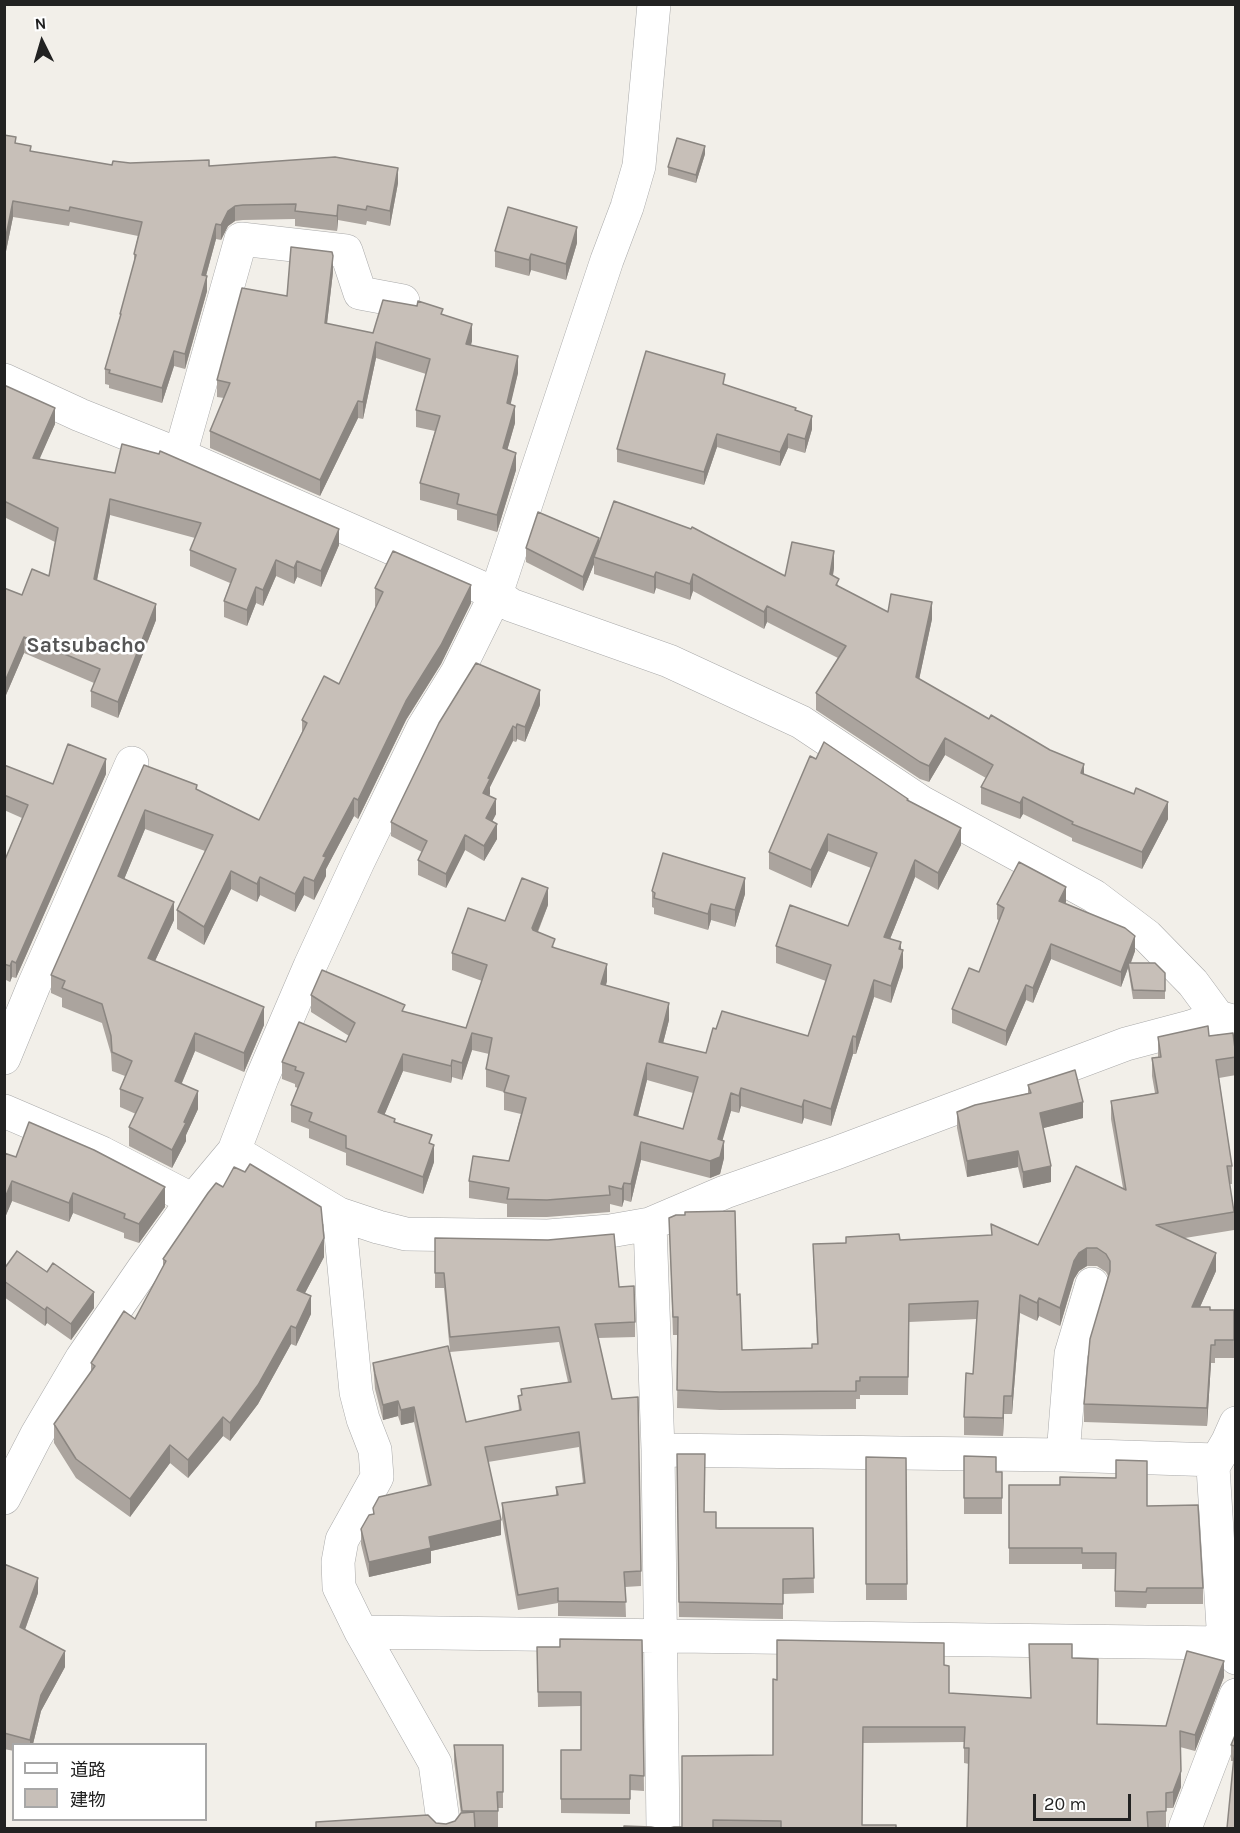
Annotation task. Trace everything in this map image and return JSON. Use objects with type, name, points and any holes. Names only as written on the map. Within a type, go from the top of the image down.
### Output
[{"type":"street","points":[[4,1498],[36,1436],[82,1358],[193,1200],[234,1150],[310,966],[358,862],[423,728],[457,673],[496,594],[639,166],[654,4]]},
{"type":"street","points":[[180,455],[242,239],[346,251],[360,293],[403,301]]},
{"type":"street","points":[[4,380],[496,594],[511,605],[669,661],[801,722],[921,802],[1094,896],[1147,936],[1227,1019]]},
{"type":"street","points":[[4,1058],[132,763]]},
{"type":"street","points":[[234,1150],[339,1214],[406,1234],[548,1236],[610,1231],[650,1224],[725,1192],[836,1153],[1115,1048],[1227,1019]]},
{"type":"street","points":[[4,1112],[102,1153],[193,1200]]},
{"type":"street","points":[[339,1214],[356,1392],[375,1450],[377,1477],[342,1540],[338,1562],[339,1587],[361,1632],[435,1763],[444,1828]]},
{"type":"street","points":[[650,1224],[658,1450],[663,1828]]},
{"type":"street","points":[[1063,1455],[1071,1354],[1092,1284]]},
{"type":"street","points":[[361,1632],[661,1635],[1230,1651],[1214,1467],[1236,1423]]},
{"type":"street","points":[[658,1450],[1063,1455],[1216,1460]]},
{"type":"street","points":[[1185,1828],[1236,1695]]},
{"type":"building","points":[[4,135],[16,137],[15,143],[31,146],[30,151],[112,165],[113,161],[130,163],[209,160],[209,166],[335,157],[398,168],[390,211],[367,206],[366,210],[338,205],[337,216],[295,211],[296,204],[243,205],[235,206],[228,211],[221,225],[216,224],[202,275],[207,276],[185,354],[174,351],[162,388],[109,373],[110,370],[105,369],[136,255],[134,254],[142,222],[70,207],[69,211],[13,201],[4,246]]},
{"type":"building","points":[[677,138],[705,146],[696,175],[668,167]]},
{"type":"building","points":[[508,207],[577,227],[566,264],[531,254],[529,260],[495,251]]},
{"type":"building","points":[[291,247],[332,252],[325,323],[373,333],[383,300],[417,306],[418,301],[443,309],[441,314],[472,324],[466,344],[518,356],[507,403],[515,406],[503,448],[516,453],[497,515],[457,504],[459,494],[420,483],[440,416],[416,410],[430,359],[376,342],[363,402],[358,401],[320,480],[210,431],[230,383],[217,380],[242,288],[287,296]]},
{"type":"building","points":[[646,351],[725,374],[723,384],[796,408],[795,410],[812,416],[805,439],[788,434],[780,452],[717,434],[704,472],[617,449]]},
{"type":"building","points":[[4,385],[55,408],[33,458],[115,473],[122,444],[159,454],[160,451],[339,529],[321,571],[297,561],[294,568],[276,560],[263,590],[256,587],[247,610],[224,601],[236,569],[190,550],[201,523],[110,499],[94,579],[156,604],[118,702],[91,691],[100,669],[24,637],[6,679],[4,678],[4,588],[22,595],[32,569],[49,576],[58,528],[4,501]]},
{"type":"building","points":[[614,501],[691,529],[692,527],[785,576],[792,542],[834,551],[830,574],[839,579],[836,585],[888,612],[891,594],[932,602],[916,677],[989,719],[991,715],[1050,750],[1084,764],[1081,773],[1134,794],[1136,788],[1168,802],[1142,852],[1072,824],[1073,822],[1023,797],[1020,803],[981,787],[993,765],[945,738],[929,766],[920,762],[816,693],[846,646],[767,606],[764,612],[693,574],[690,584],[656,572],[654,577],[594,557]]},
{"type":"building","points":[[538,512],[599,538],[583,577],[526,548]]},
{"type":"building","points":[[393,551],[471,585],[441,645],[406,701],[358,800],[354,798],[323,856],[326,857],[314,881],[304,877],[295,894],[260,877],[257,884],[231,871],[204,927],[177,910],[213,835],[145,810],[118,876],[174,902],[148,958],[264,1007],[244,1053],[195,1033],[175,1081],[198,1091],[184,1122],[186,1123],[172,1150],[129,1127],[143,1098],[120,1089],[132,1061],[112,1052],[111,1036],[102,1004],[62,988],[65,981],[51,975],[144,765],[197,785],[196,789],[259,820],[307,723],[302,720],[324,676],[339,684],[383,592],[375,588]]},
{"type":"building","points":[[476,663],[540,690],[525,727],[517,724],[516,728],[513,726],[483,793],[496,799],[486,818],[497,824],[484,846],[465,835],[446,874],[418,860],[427,841],[391,822],[439,723]]},
{"type":"building","points":[[824,742],[907,800],[961,828],[938,873],[915,860],[884,937],[901,942],[899,949],[903,950],[891,986],[874,980],[856,1037],[853,1036],[831,1109],[804,1100],[802,1107],[741,1088],[739,1096],[731,1093],[718,1139],[724,1141],[720,1157],[710,1161],[641,1142],[631,1184],[624,1183],[622,1189],[609,1186],[610,1195],[547,1200],[507,1199],[509,1188],[469,1181],[473,1156],[509,1161],[526,1098],[504,1092],[509,1076],[486,1069],[492,1038],[472,1033],[462,1063],[452,1060],[451,1066],[403,1054],[378,1112],[395,1119],[394,1122],[432,1135],[429,1143],[434,1145],[423,1177],[346,1148],[346,1136],[309,1121],[312,1113],[291,1105],[304,1073],[282,1062],[299,1022],[346,1042],[355,1023],[311,995],[322,970],[405,1005],[402,1011],[466,1028],[487,965],[452,953],[468,908],[505,921],[522,878],[548,888],[532,928],[555,939],[552,947],[607,964],[601,984],[669,1003],[659,1042],[706,1053],[713,1028],[716,1029],[722,1011],[808,1036],[831,965],[776,946],[790,905],[848,926],[877,853],[828,834],[811,870],[769,852],[810,756],[816,759]],"holes":[[[647,1063],[698,1077],[683,1129],[634,1115]]]},
{"type":"building","points":[[68,744],[106,759],[16,963],[12,961],[10,966],[4,964],[4,862],[28,805],[4,795],[4,765],[53,784]]},
{"type":"building","points":[[663,853],[745,878],[735,910],[711,904],[708,914],[654,898],[655,893],[652,891]]},
{"type":"building","points":[[1019,862],[1066,887],[1059,901],[1125,928],[1135,936],[1121,972],[1051,944],[1033,988],[1026,985],[1006,1031],[952,1009],[969,968],[979,972],[1004,908],[997,904]]},
{"type":"building","points":[[1128,963],[1155,963],[1165,973],[1165,991],[1133,990]]},
{"type":"building","points":[[1208,1026],[1209,1036],[1233,1033],[1236,1057],[1216,1060],[1232,1166],[1227,1166],[1234,1212],[1156,1225],[1216,1253],[1192,1307],[1234,1310],[1234,1340],[1215,1340],[1215,1345],[1211,1345],[1207,1408],[1084,1404],[1090,1339],[1110,1271],[1110,1261],[1106,1254],[1097,1248],[1087,1248],[1079,1253],[1074,1261],[1060,1308],[1039,1298],[1037,1303],[1020,1295],[1012,1396],[1004,1396],[1003,1418],[964,1417],[966,1373],[973,1374],[978,1301],[909,1304],[908,1377],[860,1377],[860,1381],[856,1381],[856,1391],[677,1390],[678,1317],[673,1317],[669,1218],[685,1215],[685,1212],[735,1211],[737,1295],[740,1294],[742,1350],[812,1348],[812,1344],[818,1344],[813,1244],[846,1243],[846,1237],[899,1234],[900,1240],[992,1235],[991,1224],[1038,1245],[1076,1166],[1126,1190],[1111,1101],[1158,1093],[1152,1058],[1161,1057],[1158,1037]]},
{"type":"building","points":[[1075,1070],[1083,1102],[1040,1113],[1051,1166],[1023,1172],[1018,1151],[967,1161],[957,1112],[975,1105],[1031,1093],[1028,1085]]},
{"type":"building","points":[[29,1122],[94,1150],[165,1187],[139,1224],[124,1218],[125,1214],[73,1193],[69,1203],[12,1181],[4,1200],[4,1153],[16,1157]]},
{"type":"building","points":[[250,1164],[321,1207],[324,1238],[297,1290],[311,1296],[296,1328],[291,1326],[258,1385],[230,1423],[223,1417],[188,1460],[170,1445],[130,1499],[76,1459],[54,1424],[95,1366],[91,1363],[124,1311],[135,1319],[166,1261],[163,1259],[208,1193],[216,1183],[223,1187],[234,1167],[245,1172]]},
{"type":"building","points":[[614,1234],[619,1287],[634,1286],[635,1322],[595,1324],[612,1399],[638,1397],[641,1571],[624,1572],[626,1602],[558,1601],[558,1588],[518,1595],[502,1503],[558,1495],[556,1487],[585,1483],[579,1432],[485,1447],[501,1520],[429,1537],[431,1548],[369,1562],[361,1529],[369,1515],[374,1514],[373,1508],[379,1497],[431,1485],[414,1407],[401,1410],[398,1401],[383,1405],[373,1363],[448,1346],[466,1422],[521,1410],[518,1396],[522,1395],[521,1389],[571,1382],[559,1327],[450,1337],[444,1273],[435,1273],[435,1238],[548,1240]]},
{"type":"building","points":[[17,1251],[47,1272],[53,1263],[94,1292],[71,1324],[47,1307],[45,1310],[4,1281],[4,1269]]},
{"type":"building","points":[[677,1454],[705,1454],[704,1512],[716,1512],[716,1528],[813,1528],[814,1578],[783,1579],[783,1604],[679,1602]]},
{"type":"building","points":[[964,1456],[996,1457],[996,1472],[1002,1472],[1002,1498],[964,1498]]},
{"type":"building","points":[[866,1457],[906,1458],[907,1584],[866,1584]]},
{"type":"building","points":[[1116,1460],[1147,1461],[1147,1506],[1198,1505],[1203,1588],[1147,1588],[1146,1592],[1115,1591],[1116,1553],[1082,1553],[1082,1548],[1009,1548],[1009,1485],[1060,1485],[1060,1477],[1116,1478]]},
{"type":"building","points":[[4,1564],[38,1578],[20,1627],[65,1651],[41,1695],[30,1740],[4,1733]]},
{"type":"building","points":[[560,1639],[642,1640],[644,1776],[630,1775],[630,1799],[561,1799],[561,1750],[581,1750],[581,1692],[538,1692],[537,1647],[560,1647]]},
{"type":"building","points":[[777,1640],[944,1643],[944,1665],[949,1666],[949,1693],[1031,1698],[1029,1644],[1072,1644],[1072,1658],[1098,1659],[1097,1724],[1166,1726],[1187,1651],[1224,1661],[1195,1735],[1180,1731],[1181,1771],[1173,1792],[1166,1793],[1166,1811],[1147,1812],[1148,1828],[967,1828],[969,1748],[964,1748],[965,1727],[863,1727],[862,1825],[896,1825],[896,1828],[781,1828],[781,1821],[713,1820],[713,1828],[670,1828],[682,1827],[682,1756],[773,1755],[773,1679],[777,1680]]},
{"type":"building","points":[[1236,1733],[1236,1828],[1227,1828],[1235,1746],[1231,1745]]},
{"type":"building","points":[[454,1745],[503,1745],[503,1792],[497,1792],[498,1811],[462,1811]]},
{"type":"building","points":[[474,1812],[475,1828],[316,1828],[316,1822],[428,1815],[436,1823],[446,1824],[455,1821],[461,1813]]},
{"type":"building","points":[[624,1826],[651,1827],[656,1828],[624,1828]]},
{"type":"district","name":"Satsubacho","points":[[86,646]]}]
